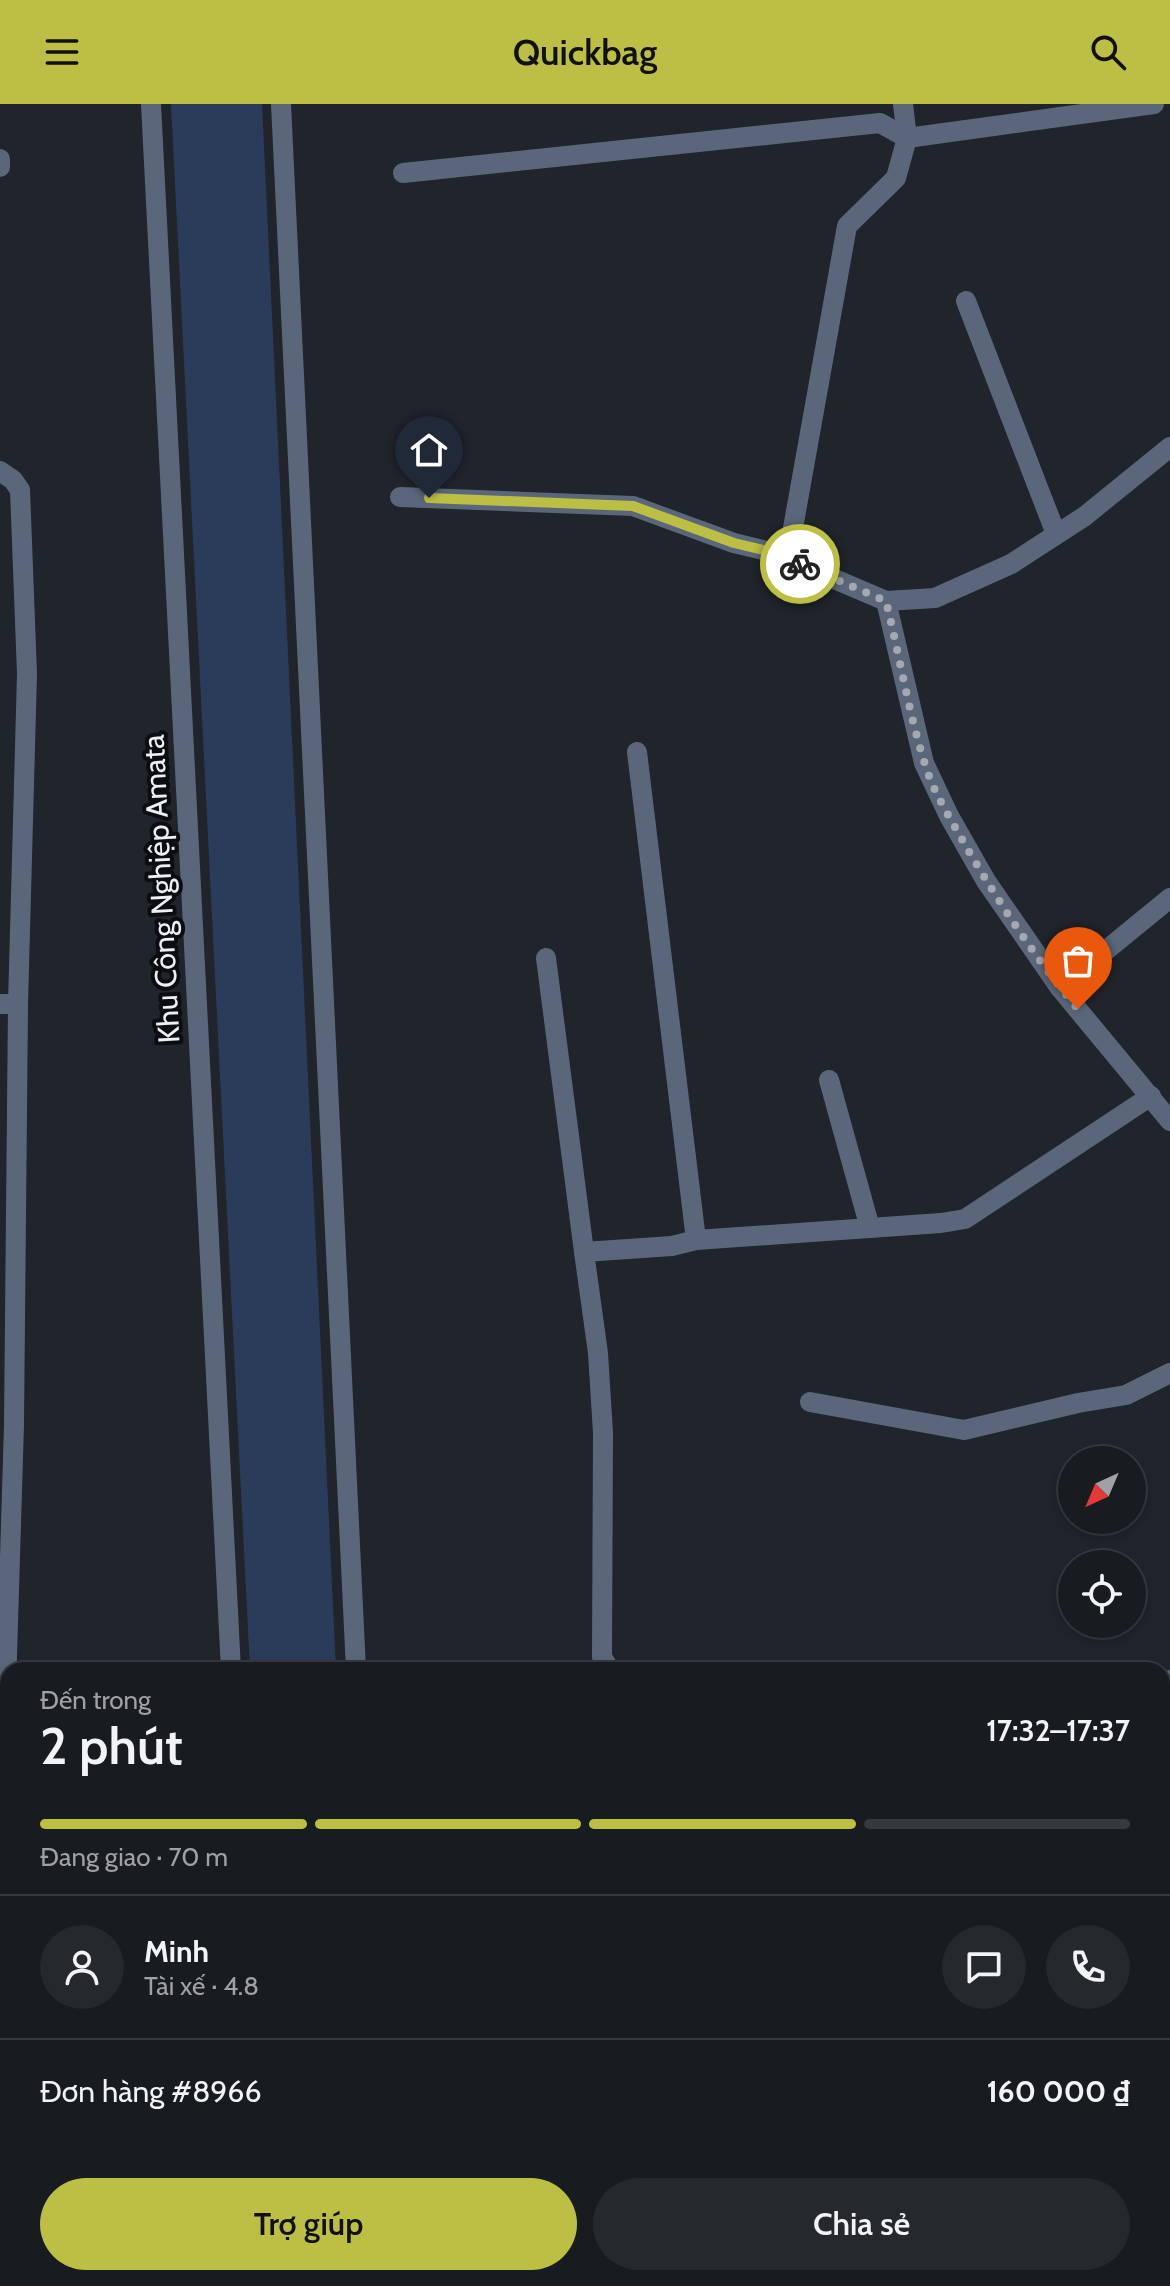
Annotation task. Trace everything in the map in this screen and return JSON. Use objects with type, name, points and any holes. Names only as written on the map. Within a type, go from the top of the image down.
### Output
[{"type":"street","name":"Khu Công Nghiệp Amata","points":[[151,104],[231,1662]]},
{"type":"street","points":[[281,104],[356,1662]]},
{"type":"street","points":[[788,556],[847,226],[896,178],[907,138],[903,104]]},
{"type":"street","points":[[403,173],[880,123],[907,138],[1154,104]]},
{"type":"street","points":[[0,159],[0,167]]},
{"type":"street","points":[[966,301],[1056,534]]},
{"type":"street","points":[[400,497],[633,506],[734,543],[788,556],[799,564],[886,601],[935,598],[1011,564],[1085,516],[1170,447]]},
{"type":"street","points":[[0,471],[13,480],[20,490],[27,674],[9,1004],[3,1662]]},
{"type":"street","points":[[886,601],[924,763],[949,816],[986,881],[1060,988],[1170,1121]]},
{"type":"street","points":[[637,752],[696,1240]]},
{"type":"street","points":[[1060,988],[1170,898]]},
{"type":"street","points":[[546,958],[598,1353],[603,1433],[602,1657],[605,1662]]},
{"type":"street","points":[[829,1080],[870,1228]]},
{"type":"street","points":[[584,1252],[965,1219],[1151,1096]]},
{"type":"street","points":[[810,1402],[964,1430],[1126,1395],[1170,1373]]},
{"type":"shaded area","points":[[171,104],[262,104],[336,1662],[250,1662]]},
{"type":"way so far","points":[[800,564],[886,601],[924,763],[949,816],[986,881],[1078,1009]]},
{"type":"route","points":[[429,498],[633,506],[734,543],[788,556],[800,564]]}]
